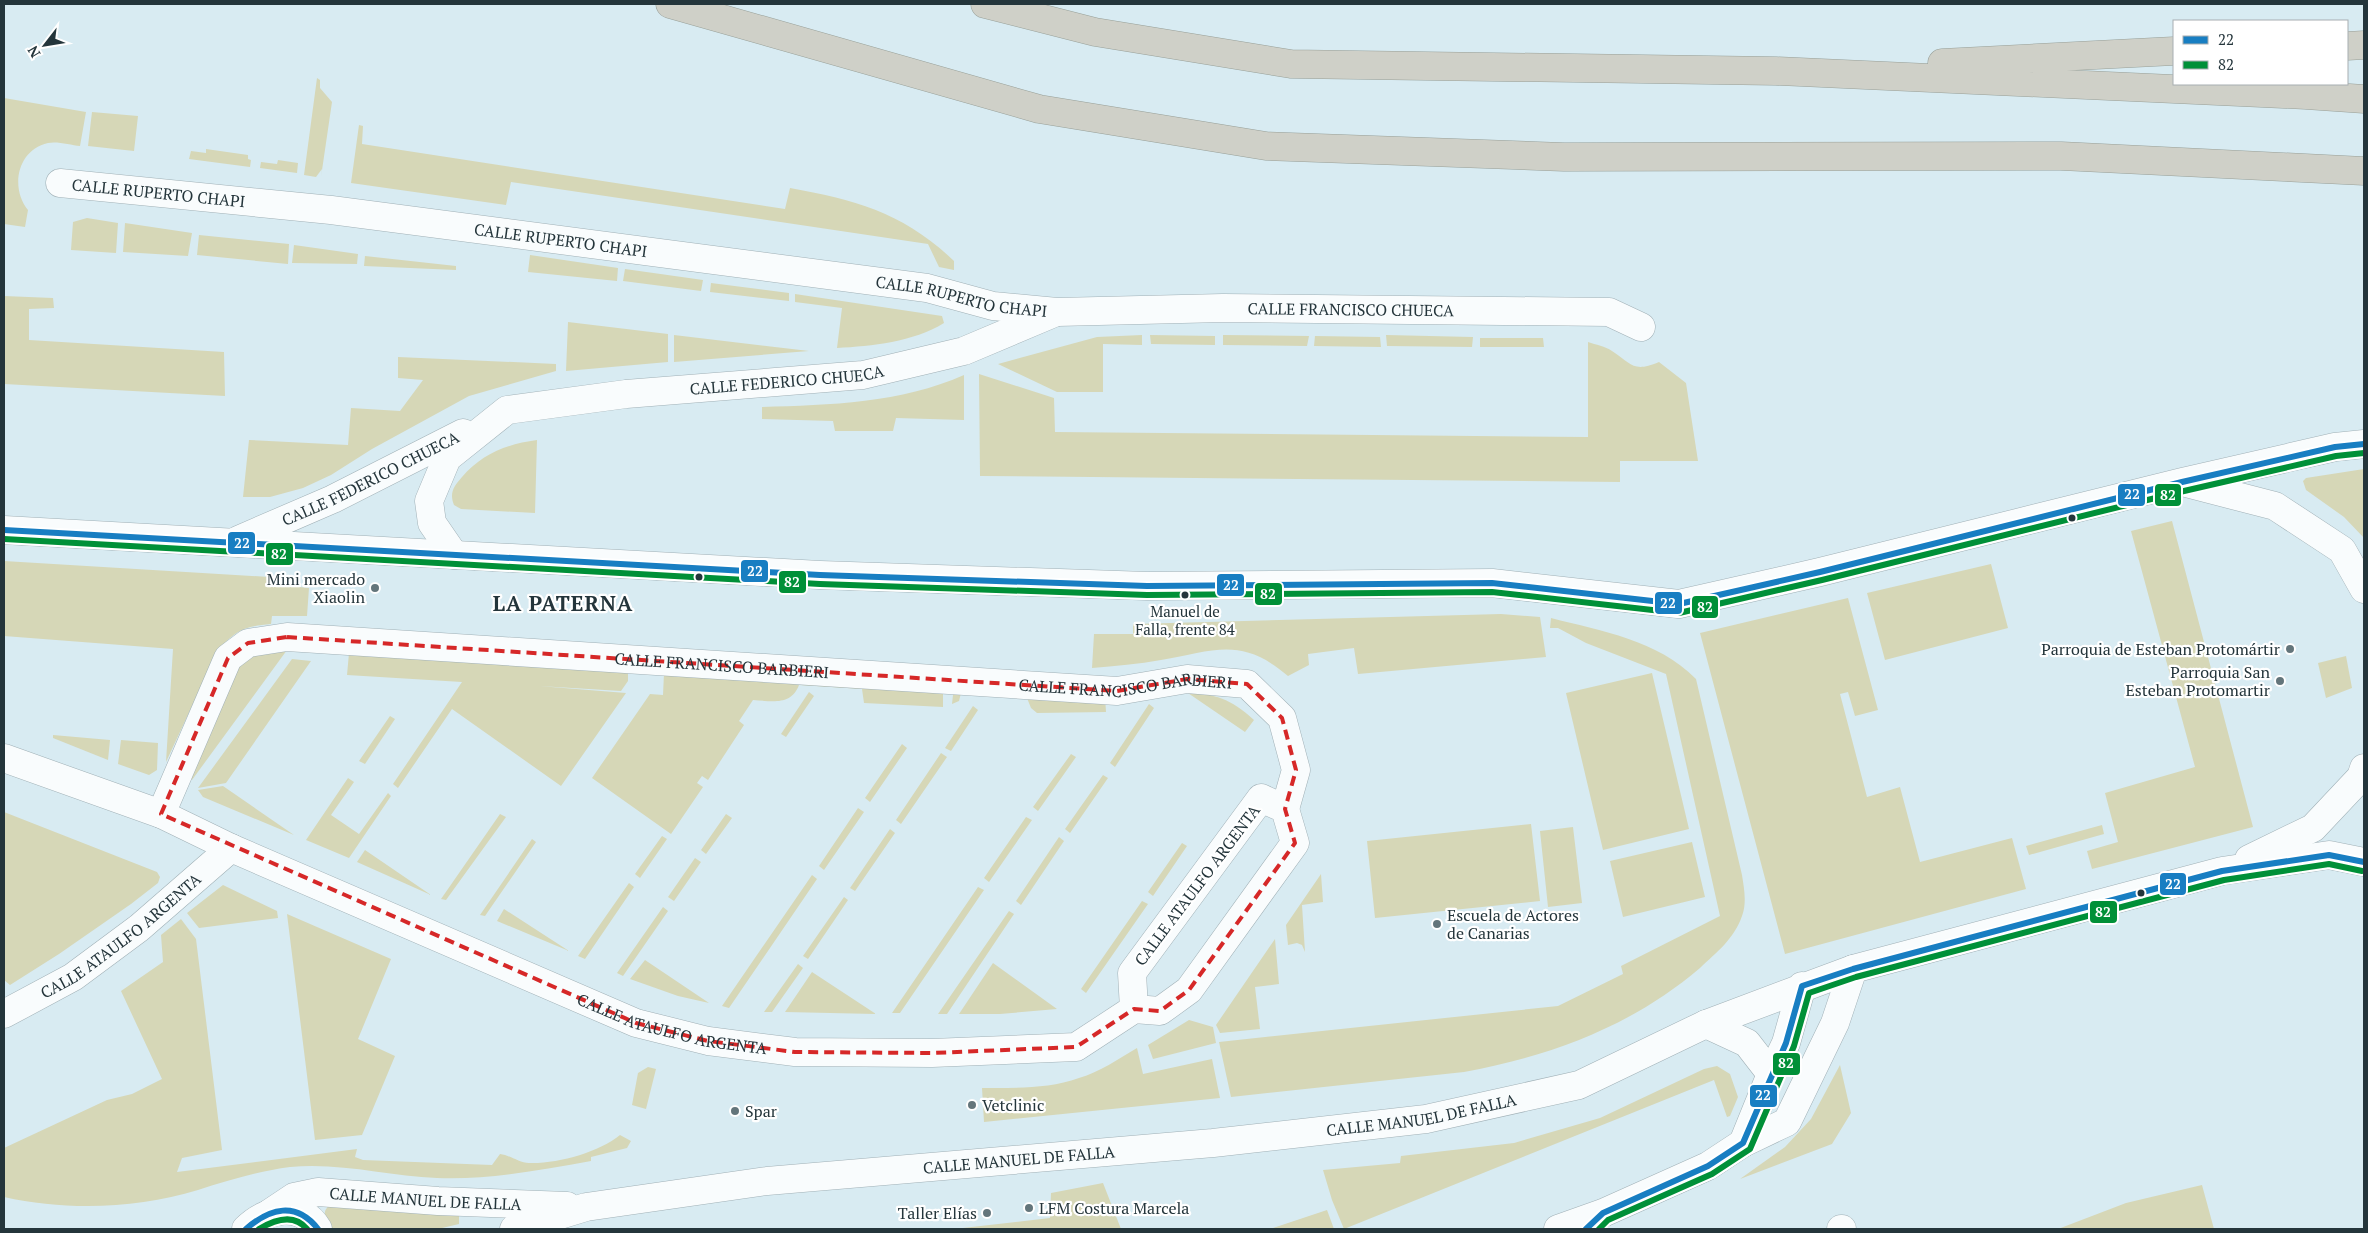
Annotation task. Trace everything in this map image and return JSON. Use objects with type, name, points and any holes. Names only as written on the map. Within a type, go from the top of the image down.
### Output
[{"type":"highway","points":[[670,4],[1039,109],[1266,146],[1564,157],[2061,156],[2364,171]]},
{"type":"highway","points":[[985,4],[1095,32],[1291,64],[1776,71],[2296,94],[2364,100]]},
{"type":"highway","points":[[2348,46],[2364,45]]},
{"type":"highway","points":[[1776,71],[2173,51]]},
{"type":"street","name":"CALLE RUPERTO CHAPI","points":[[60,183],[341,211],[927,288],[993,306],[1057,312]]},
{"type":"street","name":"CALLE FRANCISCO CHUECA","points":[[1057,312],[1233,308],[1609,312],[1641,327]]},
{"type":"street","name":"CALLE FEDERICO CHUECA","points":[[233,542],[333,499],[506,410],[626,394],[863,376],[964,351],[1057,312]]},
{"type":"street","name":"CALLE FEDERICO CHUECA","points":[[454,555],[432,523],[429,501],[447,458],[506,410]]},
{"type":"street","points":[[4,530],[820,575],[1147,586],[1492,583],[1679,604],[1820,572],[2182,482],[2335,447],[2364,444]]},
{"type":"street","points":[[2182,482],[2275,506],[2342,550],[2364,589]]},
{"type":"street","name":"CALLE FRANCISCO BARBIERI","points":[[161,814],[228,658],[248,643],[287,637],[1117,691],[1187,679],[1247,684],[1282,718],[1296,770],[1285,809]]},
{"type":"street","name":"CALLE ATAULFO ARGENTA","points":[[4,758],[161,814],[231,848],[636,1023],[708,1041],[795,1052],[932,1053],[1076,1047],[1134,1009],[1160,1011],[1190,990],[1295,843],[1285,809],[1261,798],[1132,973],[1134,1009]]},
{"type":"street","name":"CALLE MANUEL DE FALLA","points":[[2222,872],[2313,828],[2360,777],[2364,768]]},
{"type":"street","name":"CALLE ATAULFO ARGENTA","points":[[4,1014],[73,977],[139,928],[231,848]]},
{"type":"street","name":"CALLE MANUEL DE FALLA","points":[[246,1229],[256,1220],[294,1197],[318,1192],[438,1201],[586,1206],[767,1181],[1213,1143],[1426,1119],[1579,1085],[1706,1024],[1802,986],[1853,969],[2222,872],[2329,855],[2364,862]]},
{"type":"street","points":[[1558,1229],[1595,1221],[1708,1166],[1743,1143],[1787,1122],[1835,1023],[1853,969]]},
{"type":"street","points":[[1743,1143],[1771,1074],[1786,1044],[1802,986]]},
{"type":"street","points":[[1706,1024],[1747,1043],[1771,1074]]},
{"type":"street","name":"CALLE MANUEL DE FALLA","points":[[514,1229],[586,1206]]},
{"type":"street","points":[[270,1213],[282,1210],[295,1211],[307,1217],[318,1229]]},
{"type":"highlighted area","points":[[287,637],[1117,691],[1187,679],[1247,684],[1282,718],[1296,770],[1285,809],[1295,843],[1189,990],[1160,1011],[1134,1009],[1076,1047],[932,1053],[795,1052],[708,1041],[636,1023],[161,814],[228,658],[248,643]]},
{"type":"green space","points":[[317,78],[320,80],[320,88],[332,102],[321,177],[322,169],[316,177],[304,175]]},
{"type":"green space","points":[[4,98],[86,112],[80,146],[48,143],[29,153],[23,161],[18,181],[22,201],[28,210],[25,227],[4,224]]},
{"type":"green space","points":[[92,112],[138,116],[134,151],[88,146]]},
{"type":"green space","points":[[359,125],[363,126],[362,144],[785,209],[790,188],[836,198],[878,211],[917,231],[954,261],[954,270],[939,267],[928,244],[511,182],[506,205],[351,183]]},
{"type":"green space","points":[[206,149],[248,155],[248,159],[251,160],[250,167],[189,159],[191,151],[206,153]]},
{"type":"green space","points":[[278,160],[298,163],[297,173],[260,168],[261,162],[277,164]]},
{"type":"green space","points":[[87,218],[118,223],[116,253],[71,250],[73,222]]},
{"type":"green space","points":[[125,223],[192,233],[188,256],[123,252]]},
{"type":"green space","points":[[199,235],[289,244],[288,264],[197,255]]},
{"type":"green space","points":[[294,245],[358,254],[357,264],[292,263]]},
{"type":"green space","points":[[530,255],[618,268],[617,281],[528,272]]},
{"type":"green space","points":[[365,256],[456,266],[456,270],[364,266]]},
{"type":"green space","points":[[625,269],[703,280],[701,291],[623,281]]},
{"type":"green space","points":[[711,283],[789,293],[789,301],[710,292]]},
{"type":"green space","points":[[795,294],[942,316],[944,323],[906,339],[864,346],[837,348],[842,308],[795,302]]},
{"type":"green space","points":[[4,296],[53,298],[54,308],[29,309],[29,340],[224,352],[225,396],[4,384]]},
{"type":"green space","points":[[568,322],[668,334],[668,362],[566,371]]},
{"type":"green space","points":[[674,335],[809,351],[674,362]]},
{"type":"green space","points":[[1142,335],[1142,345],[1103,344],[1103,392],[1057,392],[998,364],[1097,337]]},
{"type":"green space","points":[[1150,335],[1215,336],[1215,345],[1151,344]]},
{"type":"green space","points":[[1223,335],[1309,336],[1307,346],[1223,345]]},
{"type":"green space","points":[[1386,335],[1473,337],[1472,347],[1387,346]]},
{"type":"green space","points":[[1315,336],[1380,337],[1381,347],[1314,346]]},
{"type":"green space","points":[[1480,338],[1543,338],[1544,347],[1480,347]]},
{"type":"green space","points":[[1588,342],[1609,349],[1633,366],[1644,367],[1659,362],[1686,383],[1698,461],[1620,461],[1620,482],[980,476],[979,374],[1054,398],[1055,432],[1588,437]]},
{"type":"green space","points":[[398,357],[556,364],[556,371],[469,396],[372,449],[331,475],[303,488],[270,497],[243,497],[249,440],[348,445],[351,408],[400,411],[423,380],[398,378]]},
{"type":"green space","points":[[964,375],[964,420],[896,418],[893,431],[835,431],[833,421],[762,419],[762,407],[865,401],[915,392]]},
{"type":"green space","points":[[537,440],[535,513],[461,509],[454,505],[452,493],[455,487],[462,477],[478,462],[505,447]]},
{"type":"green space","points":[[2364,469],[2364,538],[2344,517],[2306,490],[2303,481],[2306,478]]},
{"type":"green space","points":[[2172,521],[2253,827],[2092,869],[2087,851],[2118,842],[2105,793],[2195,767],[2131,531]]},
{"type":"green space","points":[[4,561],[270,577],[270,584],[309,588],[307,616],[272,616],[271,624],[242,630],[224,643],[218,650],[166,762],[173,649],[4,636]]},
{"type":"green space","points":[[1991,564],[2008,628],[1885,660],[1867,593]]},
{"type":"green space","points":[[1848,598],[1878,710],[1855,716],[1848,692],[1840,694],[1867,797],[1900,787],[1920,862],[2012,838],[2026,889],[1785,954],[1700,633]]},
{"type":"green space","points":[[1501,614],[1540,617],[1546,657],[1358,674],[1354,648],[1308,654],[1309,665],[1288,676],[1271,663],[1256,655],[1227,650],[1144,663],[1092,668],[1094,634],[1133,634],[1133,624]]},
{"type":"green space","points":[[1551,618],[1609,633],[1647,646],[1681,666],[1696,679],[1743,880],[1744,906],[1739,924],[1734,932],[1724,945],[1700,968],[1647,1006],[1589,1036],[1559,1047],[1528,1057],[1464,1072],[1231,1097],[1219,1042],[1558,1006],[1623,974],[1621,966],[1720,916],[1666,674],[1586,643],[1558,628],[1550,628]]},
{"type":"green space","points":[[287,650],[192,780],[190,775],[240,662],[247,656]]},
{"type":"green space","points":[[349,653],[628,669],[628,681],[621,691],[539,686],[626,693],[561,786],[452,709],[398,788],[393,784],[462,682],[347,675]]},
{"type":"green space","points":[[2346,656],[2352,688],[2326,698],[2318,663]]},
{"type":"green space","points":[[292,659],[311,661],[226,783],[198,788]]},
{"type":"green space","points":[[664,673],[943,688],[943,707],[864,703],[862,689],[799,685],[796,692],[780,701],[753,700],[739,721],[744,725],[708,780],[702,776],[697,783],[703,787],[671,834],[592,778],[650,694],[663,695]]},
{"type":"green space","points":[[1652,673],[1689,829],[1603,850],[1566,693]]},
{"type":"green space","points":[[954,686],[1105,696],[1106,712],[1037,713],[1031,708],[1027,698],[961,693],[959,701],[952,704]]},
{"type":"green space","points":[[1185,691],[1214,696],[1230,702],[1254,720],[1245,732]]},
{"type":"green space","points":[[809,692],[814,696],[786,737],[781,734]]},
{"type":"green space","points":[[1149,704],[1154,708],[1115,767],[1110,763]]},
{"type":"green space","points":[[973,706],[978,710],[951,751],[945,748]]},
{"type":"green space","points":[[390,716],[395,719],[365,764],[359,761]]},
{"type":"green space","points":[[53,735],[110,740],[108,760],[53,738]]},
{"type":"green space","points":[[121,740],[158,743],[157,770],[149,775],[118,764]]},
{"type":"green space","points":[[902,744],[907,748],[870,802],[865,798]]},
{"type":"green space","points":[[941,753],[947,757],[901,824],[896,820]]},
{"type":"green space","points":[[1071,754],[1076,757],[1038,811],[1033,807]]},
{"type":"green space","points":[[1103,775],[1108,778],[1070,833],[1065,829]]},
{"type":"green space","points":[[348,778],[354,782],[331,815],[359,834],[388,793],[391,796],[349,858],[306,840]]},
{"type":"green space","points":[[223,786],[294,835],[203,797],[198,790]]},
{"type":"green space","points":[[858,808],[864,812],[824,870],[819,866]]},
{"type":"green space","points":[[4,812],[157,872],[160,877],[158,883],[131,904],[10,985],[4,980]]},
{"type":"green space","points":[[500,814],[506,817],[446,900],[441,899]]},
{"type":"green space","points":[[726,814],[732,818],[706,854],[701,850]]},
{"type":"green space","points":[[1026,817],[1032,820],[989,882],[984,878]]},
{"type":"green space","points":[[1531,824],[1540,901],[1375,918],[1367,841]]},
{"type":"green space","points":[[2102,825],[2104,834],[2029,855],[2026,846]]},
{"type":"green space","points":[[1573,827],[1582,903],[1548,907],[1540,831]]},
{"type":"green space","points":[[890,829],[895,833],[855,891],[850,888]]},
{"type":"green space","points":[[662,836],[667,839],[640,878],[635,874]]},
{"type":"green space","points":[[1059,837],[1064,841],[1021,905],[1016,901]]},
{"type":"green space","points":[[532,839],[536,842],[485,916],[480,915]]},
{"type":"green space","points":[[1692,842],[1705,897],[1623,917],[1610,861]]},
{"type":"green space","points":[[1182,843],[1187,846],[1153,896],[1148,892]]},
{"type":"green space","points":[[365,850],[431,895],[357,862]]},
{"type":"green space","points":[[695,858],[701,862],[674,901],[668,897]]},
{"type":"green space","points":[[1321,874],[1323,902],[1302,905],[1305,952],[1302,945],[1297,943],[1288,945],[1286,925]]},
{"type":"green space","points":[[812,875],[817,879],[729,1008],[722,1006]]},
{"type":"green space","points":[[629,883],[634,887],[585,959],[578,956]]},
{"type":"green space","points":[[223,885],[277,911],[278,918],[199,928],[187,913]]},
{"type":"green space","points":[[978,887],[984,890],[900,1013],[892,1013]]},
{"type":"green space","points":[[844,897],[848,900],[808,959],[803,956]]},
{"type":"green space","points":[[1142,901],[1148,904],[1086,993],[1081,989]]},
{"type":"green space","points":[[663,907],[668,911],[623,976],[617,973]]},
{"type":"green space","points":[[504,909],[569,951],[497,921]]},
{"type":"green space","points":[[1009,911],[1014,914],[947,1014],[938,1014]]},
{"type":"green space","points":[[287,914],[391,959],[358,1039],[395,1056],[362,1135],[315,1140]]},
{"type":"green space","points":[[181,919],[196,939],[222,1150],[182,1158],[177,1172],[357,1149],[355,1157],[363,1160],[492,1165],[500,1154],[525,1163],[540,1163],[590,1152],[620,1135],[631,1141],[627,1148],[591,1157],[591,1161],[495,1176],[437,1178],[327,1166],[309,1166],[267,1171],[174,1196],[126,1204],[77,1206],[4,1197],[4,1148],[107,1100],[132,1094],[162,1079],[121,991],[163,962],[161,935]]},
{"type":"green space","points":[[1275,939],[1279,984],[1255,987],[1260,1029],[1220,1033],[1216,1025]]},
{"type":"green space","points":[[645,960],[709,1003],[678,996],[630,979]]},
{"type":"green space","points":[[993,963],[1057,1009],[1000,1014],[959,1014]]},
{"type":"green space","points":[[798,964],[803,968],[772,1012],[764,1012]]},
{"type":"green space","points":[[812,972],[876,1014],[785,1012]]},
{"type":"green space","points":[[1189,1020],[1213,1027],[1216,1043],[1153,1059],[1148,1045]]},
{"type":"green space","points":[[1137,1048],[1143,1074],[1212,1059],[1220,1098],[984,1122],[982,1088],[1031,1087],[1067,1082],[1109,1065]]},
{"type":"green space","points":[[1840,1065],[1851,1113],[1832,1144],[1740,1179],[1785,1147],[1811,1119]]},
{"type":"green space","points":[[1717,1066],[1730,1074],[1738,1097],[1730,1116],[1727,1117],[1714,1080],[1344,1229],[1332,1200],[1323,1170],[1400,1163],[1401,1156],[1514,1143],[1600,1118],[1704,1069]]},
{"type":"green space","points":[[648,1067],[656,1069],[646,1109],[632,1105],[638,1073]]},
{"type":"green space","points":[[1103,1183],[1121,1229],[954,1229],[1050,1218],[1051,1193]]},
{"type":"green space","points":[[2202,1185],[2214,1229],[2058,1229],[2126,1203]]},
{"type":"green space","points":[[331,1204],[459,1216],[459,1224],[438,1229],[331,1229],[325,1213]]},
{"type":"green space","points":[[1327,1210],[1334,1229],[1270,1229]]},
{"type":"transit line","name":"22","points":[[4,530],[820,575],[1147,586],[1492,583],[1679,604],[1820,572],[2182,482],[2335,447],[2364,444]]},
{"type":"transit line","name":"82","points":[[4,539],[820,584],[1147,595],[1492,592],[1679,613],[1822,580],[2184,491],[2336,456],[2364,453]]},
{"type":"transit line","name":"22","points":[[1586,1229],[1603,1213],[1708,1166],[1743,1143],[1786,1043],[1802,986],[1853,969],[2222,871],[2329,855],[2364,862]]},
{"type":"transit line","name":"82","points":[[1599,1229],[1608,1220],[1712,1174],[1750,1149],[1794,1046],[1809,993],[1856,977],[2224,880],[2329,864],[2362,871]]},
{"type":"transit line","name":"22","points":[[246,1229],[264,1216],[283,1211],[301,1214],[318,1229]]},
{"type":"transit line","name":"82","points":[[259,1229],[271,1223],[284,1220],[296,1221],[307,1229]]},
{"type":"place","name":"Mini mercado Xiaolin","points":[[375,588]]},
{"type":"place","name":"Manuel de Falla, frente 84","points":[[1185,595]]},
{"type":"place","name":"Parroquia de Esteban Protomártir","points":[[2290,649]]},
{"type":"place","name":"Parroquia San Esteban Protomartir","points":[[2280,681]]},
{"type":"place","name":"Escuela de Actores de Canarias","points":[[1437,924]]},
{"type":"place","name":"Vetclinic","points":[[972,1105]]},
{"type":"place","name":"Spar","points":[[735,1111]]},
{"type":"place","name":"LFM Costura Marcela","points":[[1029,1208]]},
{"type":"place","name":"Taller Elías","points":[[987,1213]]},
{"type":"district","name":"LA PATERNA","points":[[563,603]]}]
